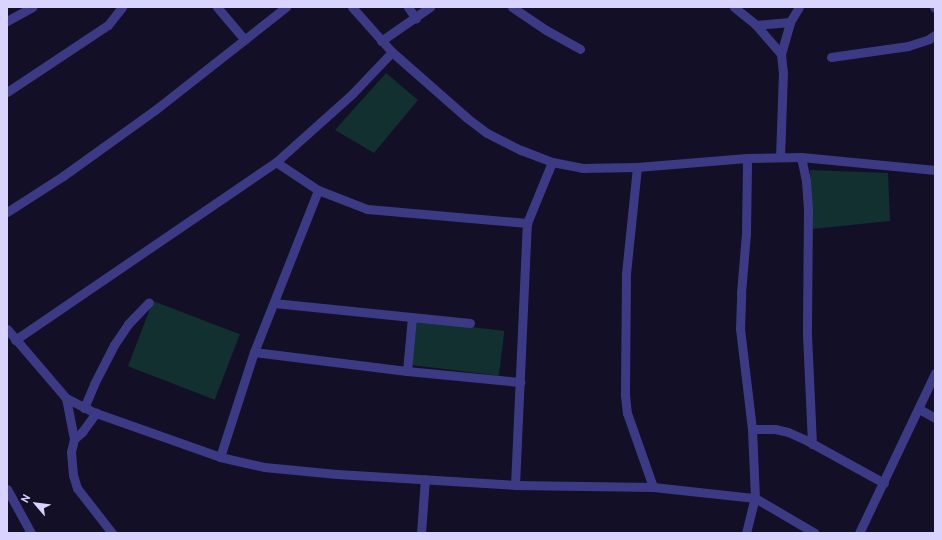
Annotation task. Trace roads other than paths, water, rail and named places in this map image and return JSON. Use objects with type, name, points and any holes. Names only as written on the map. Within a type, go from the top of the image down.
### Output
[{"type":"street","points":[[7,21],[32,7]]},
{"type":"street","points":[[7,92],[108,25],[122,7]]},
{"type":"street","points":[[217,7],[245,40]]},
{"type":"street","points":[[7,212],[63,176],[155,110],[286,7]]},
{"type":"street","points":[[352,7],[381,42],[466,118],[487,133],[514,147],[552,162],[582,168],[637,167],[747,158],[780,157],[935,170]]},
{"type":"street","points":[[408,7],[416,19]]},
{"type":"street","points":[[381,42],[416,19],[430,7]]},
{"type":"street","points":[[512,7],[546,30],[580,49]]},
{"type":"street","points":[[734,7],[756,25],[781,54]]},
{"type":"street","points":[[780,157],[783,72],[781,54],[790,22],[799,7]]},
{"type":"street","points":[[756,25],[790,22]]},
{"type":"street","points":[[831,57],[908,46],[929,39],[935,35]]},
{"type":"street","points":[[15,340],[276,162],[352,94],[392,52]]},
{"type":"street","points":[[746,533],[755,498],[752,429],[740,328],[741,293],[746,234],[747,158]]},
{"type":"street","points":[[801,158],[806,181],[808,210],[807,334],[812,444]]},
{"type":"street","points":[[276,162],[318,190],[367,209],[528,223]]},
{"type":"street","points":[[515,485],[528,223],[552,162]]},
{"type":"street","points":[[637,167],[626,274],[625,395],[627,413],[652,486]]},
{"type":"street","points":[[220,457],[254,352],[318,190]]},
{"type":"street","points":[[84,408],[94,384],[114,345],[128,324],[149,302]]},
{"type":"street","points":[[274,303],[470,323]]},
{"type":"street","points":[[407,371],[412,317]]},
{"type":"street","points":[[7,329],[66,398],[96,414],[220,457],[264,467],[515,485],[652,486],[755,498],[815,533]]},
{"type":"street","points":[[254,352],[407,371],[520,382]]},
{"type":"street","points":[[859,533],[919,409],[935,372]]},
{"type":"street","points":[[66,398],[74,439],[71,452],[71,463],[77,488],[112,533]]},
{"type":"street","points":[[919,409],[935,418]]},
{"type":"street","points":[[74,439],[82,432],[96,414]]},
{"type":"street","points":[[752,429],[774,429],[788,432],[884,483]]},
{"type":"street","points":[[421,533],[425,479]]},
{"type":"street","points":[[7,491],[32,533]]}]
